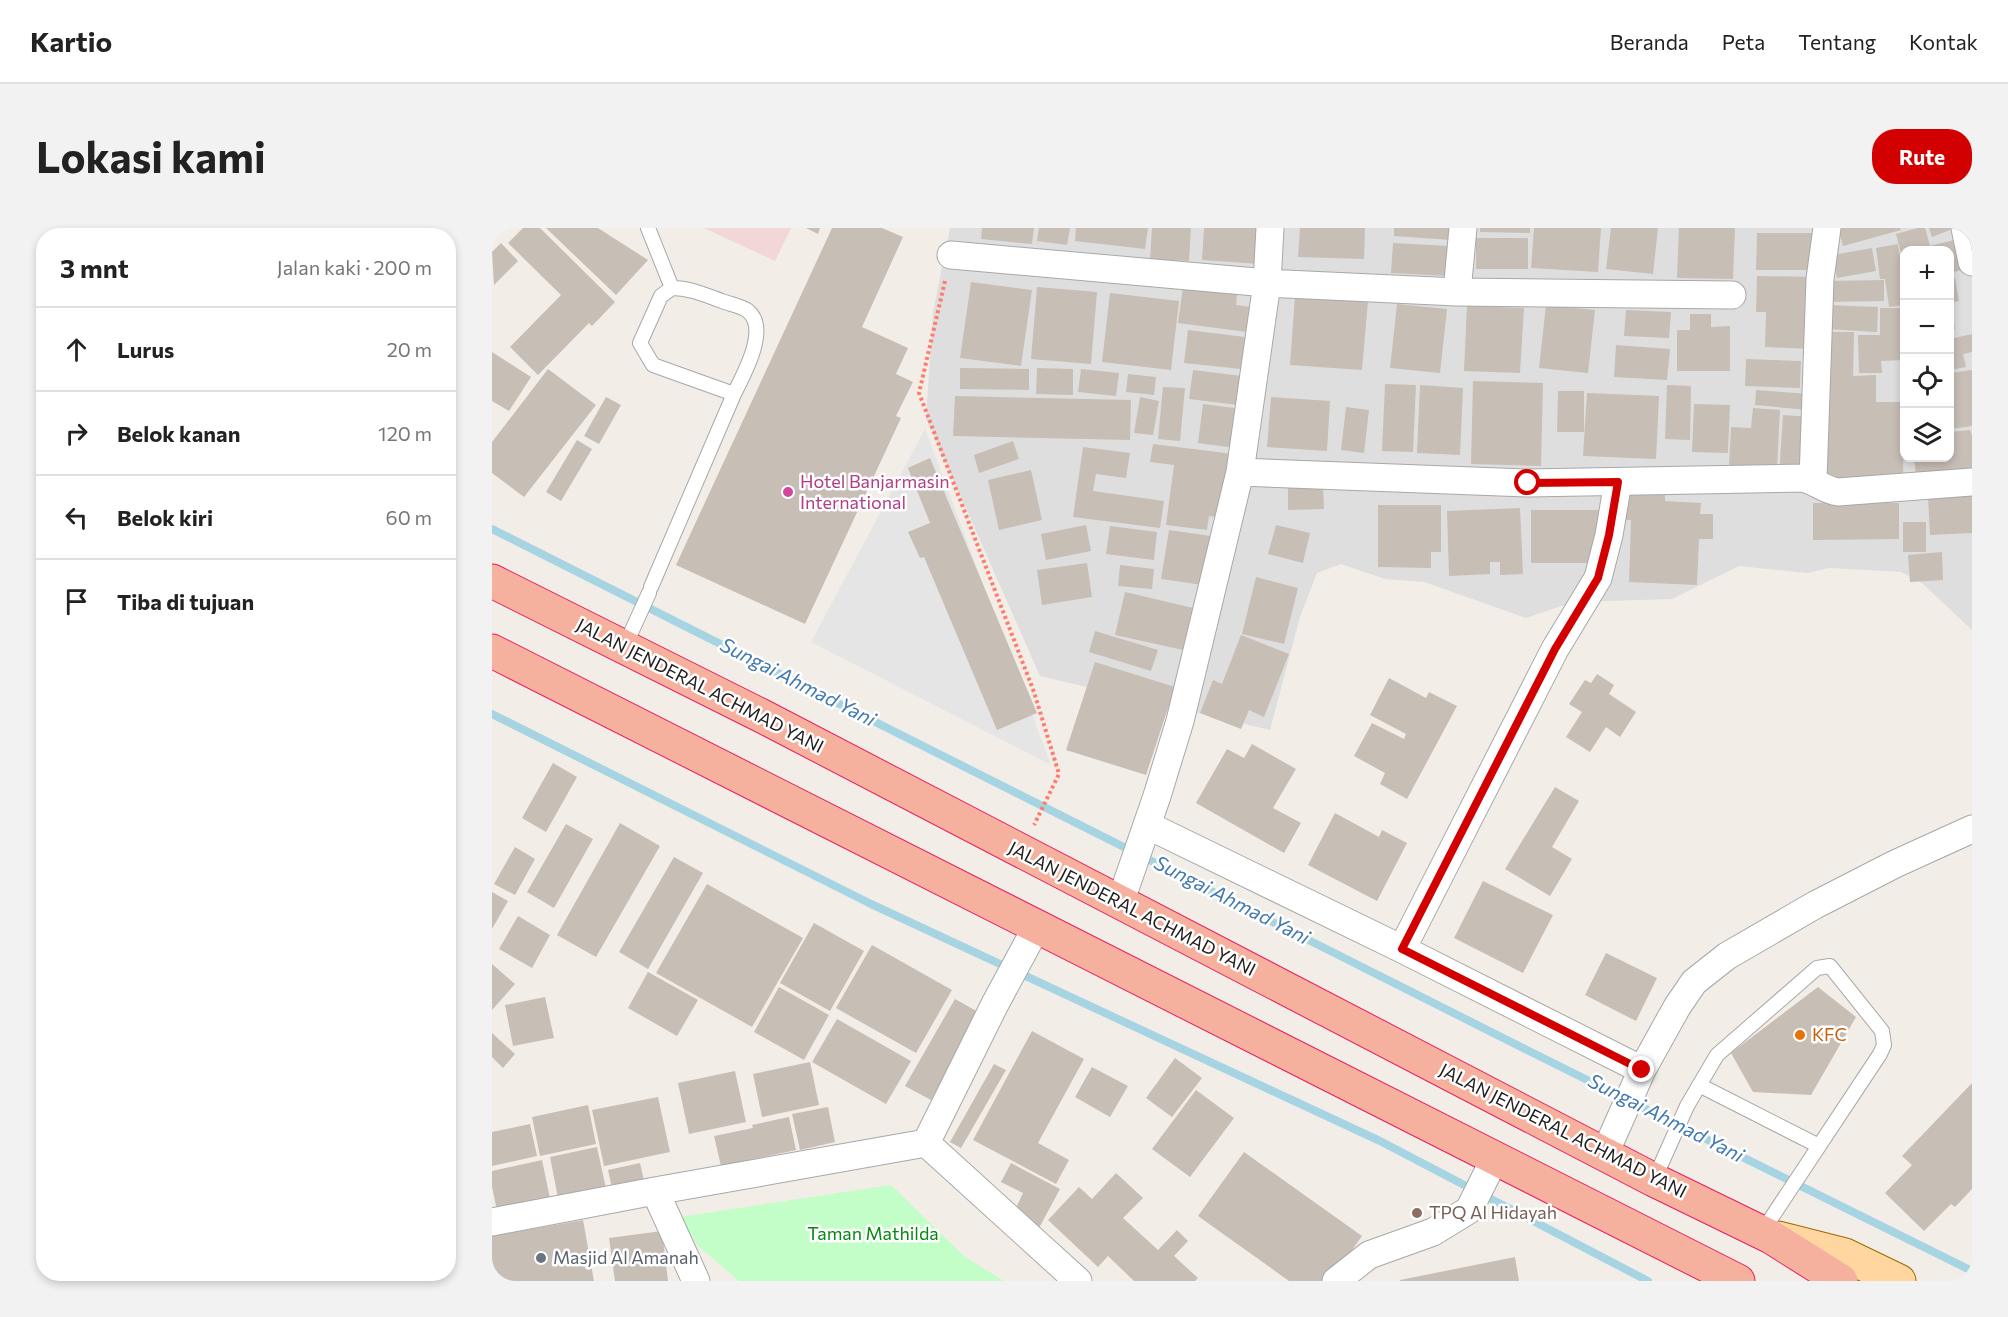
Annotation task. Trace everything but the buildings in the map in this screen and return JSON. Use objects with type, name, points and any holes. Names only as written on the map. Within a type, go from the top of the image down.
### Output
[{"type":"highway","name":"JALAN JENDERAL ACHMAD YANI","points":[[492,581],[629,638],[762,716],[1654,1179],[1767,1234],[1837,1279]]},
{"type":"highway","points":[[492,651],[1032,936],[1489,1169],[1738,1281]]},
{"type":"main road","name":"JALAN JENDERAL ACHMAD YANI","points":[[1767,1234],[1845,1255],[1899,1281]]},
{"type":"street","points":[[1120,903],[1180,721],[1240,472],[1267,283],[1270,228]]},
{"type":"street","points":[[1457,292],[1463,228]]},
{"type":"street","points":[[1813,480],[1820,279],[1827,228]]},
{"type":"street","points":[[1965,228],[1972,262]]},
{"type":"street","points":[[951,255],[1267,283],[1457,292],[1732,295]]},
{"type":"street","points":[[1240,472],[1528,483],[1803,478],[1813,480],[1827,490],[1838,492],[1972,482]]},
{"type":"street","points":[[1402,949],[1555,649],[1598,578],[1609,535],[1618,482]]},
{"type":"street","points":[[1147,825],[1402,949],[1640,1076]]},
{"type":"street","points":[[1605,1153],[1640,1076],[1677,1006],[1694,982],[1727,956],[1815,905],[1895,864],[1972,829]]},
{"type":"street","points":[[926,1143],[1032,936]]},
{"type":"street","points":[[492,1222],[926,1143]]},
{"type":"street","points":[[926,1143],[1078,1281]]},
{"type":"street","points":[[1336,1281],[1369,1255],[1432,1232],[1469,1210],[1489,1169]]},
{"type":"street","points":[[655,1191],[696,1281]]},
{"type":"lane","points":[[648,228],[672,288]]},
{"type":"lane","points":[[629,638],[752,355],[757,333],[755,322],[748,311],[686,288],[672,288],[661,296],[640,343],[645,354],[652,365],[734,394]]},
{"type":"lane","points":[[1654,1179],[1688,1106],[1717,1055],[1817,968],[1830,966],[1882,1031],[1884,1045],[1807,1164],[1767,1234]]},
{"type":"lane","points":[[1699,1085],[1819,1146]]},
{"type":"path","points":[[951,255],[919,393],[1034,692],[1059,774],[1038,816]]},
{"type":"shaded area","points":[[704,228],[791,228],[775,261]]},
{"type":"shaded area","points":[[950,228],[1972,228],[1972,630],[1923,584],[1901,572],[1829,568],[1807,573],[1739,566],[1672,599],[1573,602],[1526,618],[1424,582],[1385,579],[1341,564],[1317,573],[1300,617],[1270,730],[1040,676],[926,418],[933,312]]},
{"type":"shaded area","points":[[925,429],[1051,765],[811,642]]},
{"type":"green space","name":"Taman Mathilda","points":[[891,1185],[965,1257],[1004,1281],[739,1281],[697,1245],[680,1217]]},
{"type":"waterway","name":"Sungai Ahmad Yani","points":[[492,529],[1535,1054],[1972,1271]]},
{"type":"waterway","name":"Sungai Ahmad Yani","points":[[492,714],[871,904],[1380,1141],[1648,1281]]},
{"type":"place","name":"Hotel Banjarmasin International","points":[[788,492]]},
{"type":"place","name":"KFC","points":[[1800,1035]]},
{"type":"place","name":"TPQ Al Hidayah","points":[[1417,1213]]},
{"type":"place","name":"Masjid Al Amanah","points":[[541,1258]]},
{"type":"route","points":[[1528,483],[1618,482],[1609,535],[1598,578],[1555,649],[1402,949],[1642,1070]]}]
